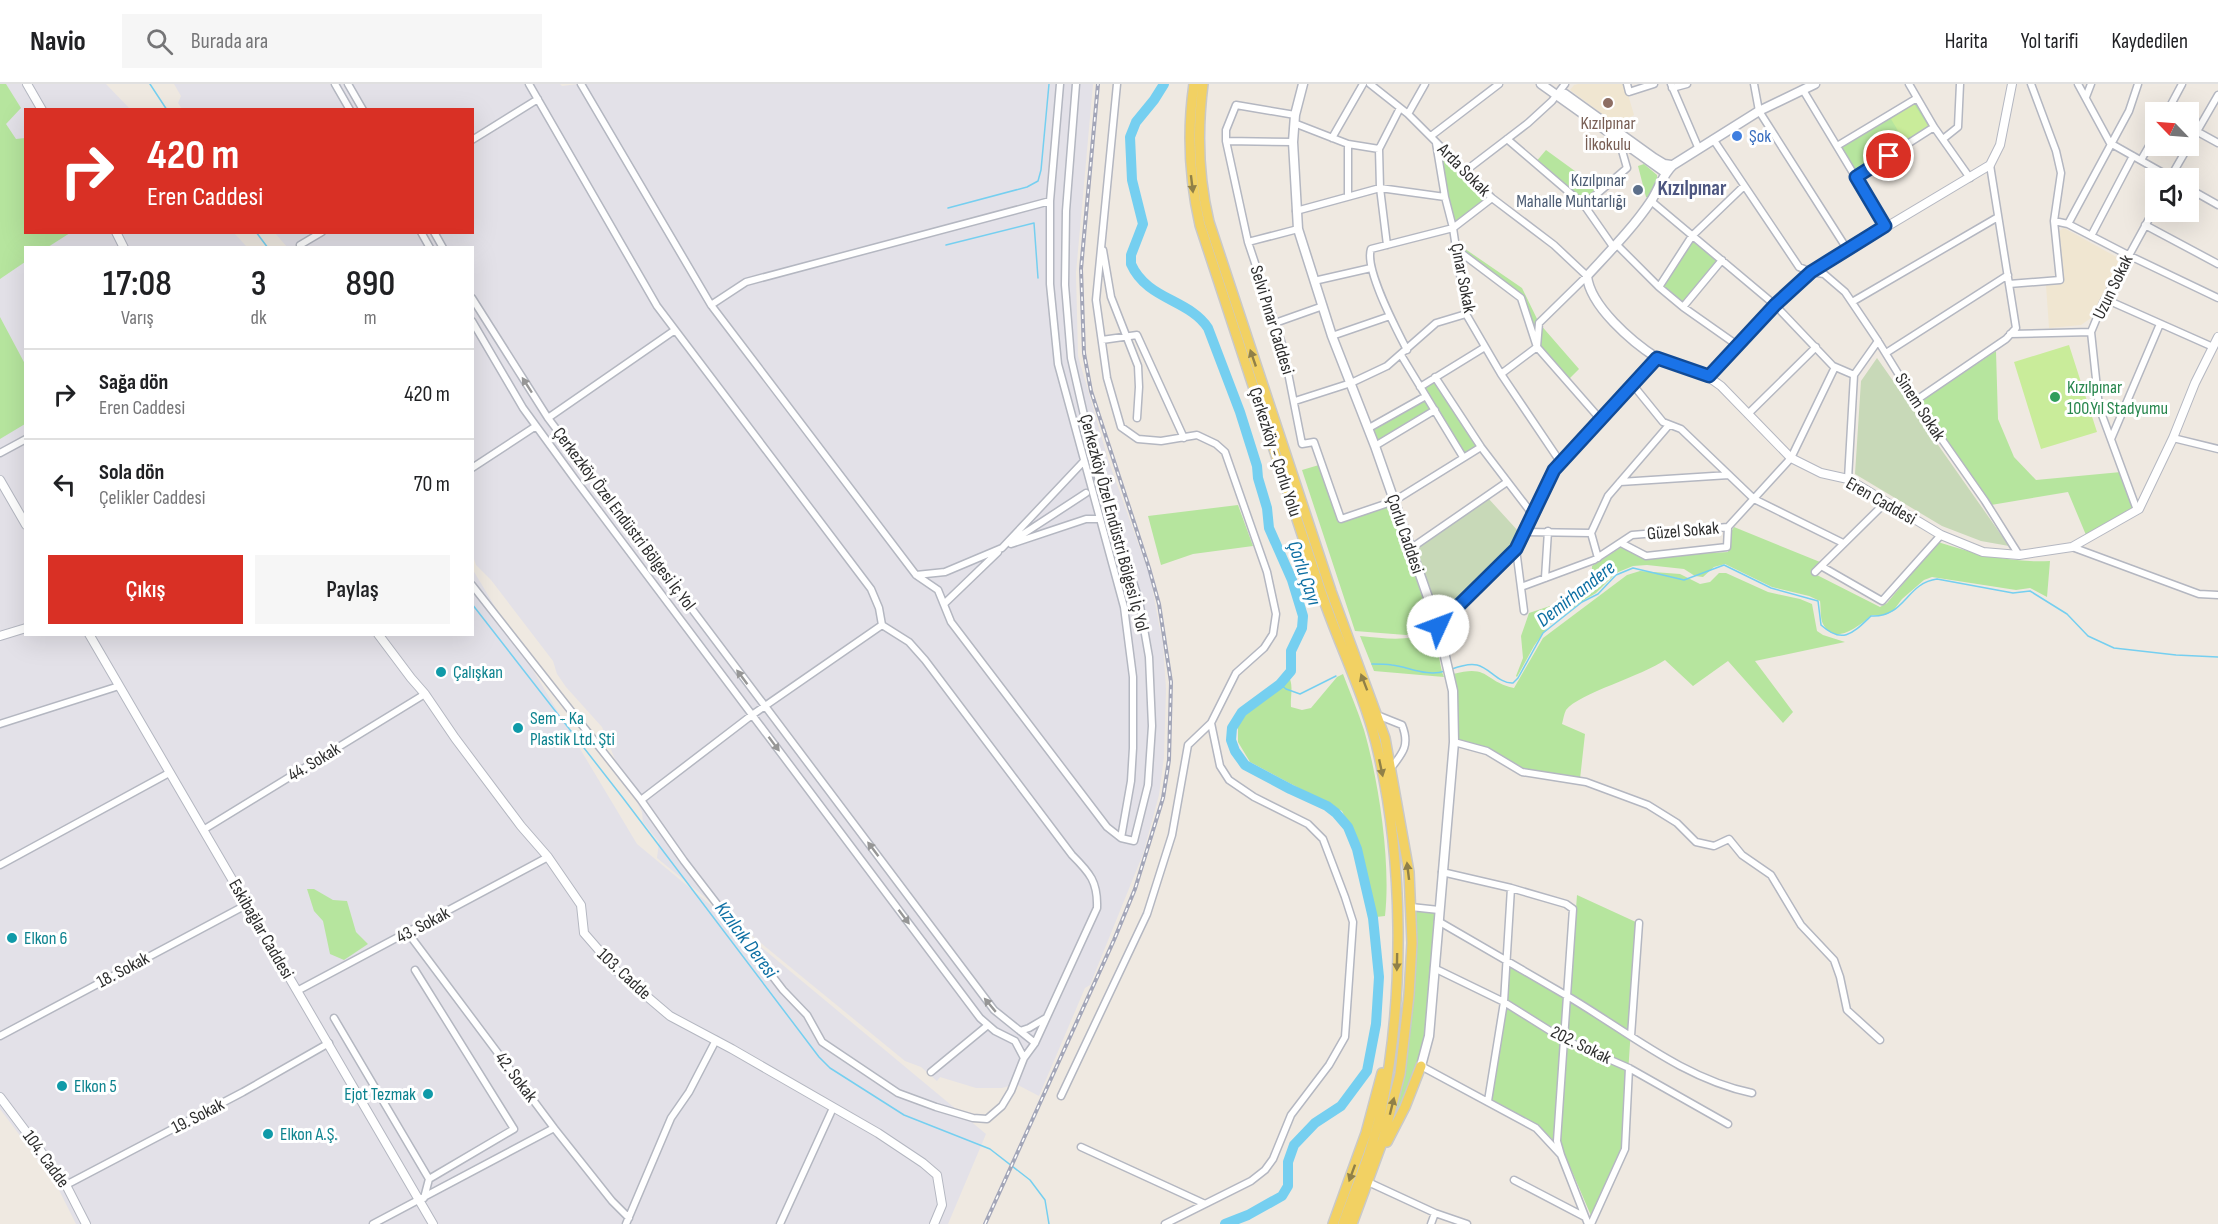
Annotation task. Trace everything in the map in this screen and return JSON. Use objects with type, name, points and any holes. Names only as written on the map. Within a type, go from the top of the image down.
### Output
[{"type":"main road","name":"Çerkezköy - Çorlu Yolu","points":[[1194,84],[1190,111],[1190,170],[1200,225],[1322,594],[1376,741],[1385,785],[1395,874],[1396,994]]},
{"type":"main road","points":[[1203,84],[1199,112],[1199,169],[1209,222],[1330,591],[1385,738],[1409,872],[1412,943],[1400,1074],[1383,1140],[1352,1224]]},
{"type":"main road","name":"Çorlu Caddesi","points":[[1304,84],[1294,119],[1293,142],[1298,229],[1332,336],[1369,428],[1438,626],[1453,691],[1454,741],[1429,1036],[1421,1066]]},
{"type":"main road","points":[[1541,84],[1560,90],[1619,141],[1667,172]]},
{"type":"main road","points":[[1551,84],[1664,164],[1667,172]]},
{"type":"main road","points":[[1587,276],[1615,247],[1651,201],[1667,172],[1713,138],[1759,111],[1815,84]]},
{"type":"main road","name":"Eren Caddesi","points":[[1587,276],[1588,288],[1592,296],[1608,316],[1657,358]]},
{"type":"main road","points":[[1438,626],[1516,549],[1554,470],[1657,358]]},
{"type":"main road","points":[[1333,1224],[1373,1112],[1386,1055],[1396,994]]},
{"type":"main road","points":[[1343,1224],[1381,1112],[1388,1073],[1396,994]]},
{"type":"main road","points":[[1368,1182],[1405,1107],[1421,1066]]},
{"type":"street","points":[[27,84],[41,108]]},
{"type":"street","points":[[335,84],[349,108]]},
{"type":"street","points":[[348,84],[362,108]]},
{"type":"street","points":[[474,588],[641,800],[684,861],[783,990],[807,1015],[822,1042],[898,1093],[936,1107],[973,1118],[987,1119],[1002,1106],[1024,1058],[1035,1043],[1097,908],[1097,892],[1090,873],[1072,855],[926,660],[909,642],[882,625],[879,608],[871,589],[657,306],[529,84]]},
{"type":"street","points":[[580,84],[711,305],[916,575],[938,590],[951,622],[1107,827],[1121,838]]},
{"type":"street","name":"Çerkezköy Özel Endüstri Bölgesi İç Yol","points":[[1060,84],[1050,201],[1050,284],[1058,363],[1124,607],[1133,677],[1131,782],[1121,838],[1134,841],[1148,785],[1152,726],[1149,657],[1139,600],[1099,481],[1071,358],[1065,285],[1066,232],[1076,84]]},
{"type":"street","name":"Çerkezköy Özel Endüstri Bölgesi İç Yol","points":[[1061,1096],[1147,914],[1172,835],[1188,745],[1211,723],[1236,673],[1263,648],[1273,633],[1276,614],[1267,572],[1225,452],[1216,444],[1197,435],[1161,441],[1138,439],[1122,426],[1107,378],[1096,300],[1117,84]]},
{"type":"street","points":[[1332,138],[1363,84]]},
{"type":"street","name":"Arda Sokak","points":[[1371,84],[1408,114],[1491,198],[1554,245],[1587,276]]},
{"type":"street","points":[[1408,114],[1425,84]]},
{"type":"street","points":[[1433,138],[1499,84]]},
{"type":"street","points":[[1627,84],[1629,92],[1654,84]]},
{"type":"street","points":[[1687,84],[1672,86],[1698,147]]},
{"type":"street","points":[[1754,84],[1759,111],[1847,249]]},
{"type":"street","points":[[1909,84],[1934,127],[1970,178]]},
{"type":"street","points":[[1943,138],[1958,127],[1960,84]]},
{"type":"street","points":[[1709,376],[1775,305],[1811,272],[1990,165],[2000,145],[2012,84]]},
{"type":"street","points":[[2009,284],[2060,280],[2054,221],[2061,173],[2056,151],[2031,84]]},
{"type":"street","points":[[2078,84],[2110,143],[2154,168]]},
{"type":"street","points":[[2086,97],[2091,84]]},
{"type":"street","points":[[2068,224],[2129,111],[2138,84]]},
{"type":"street","points":[[2172,102],[2182,84]]},
{"type":"street","points":[[1464,172],[1528,123],[1560,90]]},
{"type":"street","points":[[1803,90],[1885,226]]},
{"type":"street","points":[[2199,130],[2218,95]]},
{"type":"street","points":[[1837,146],[1917,98]]},
{"type":"street","points":[[474,139],[538,99]]},
{"type":"street","name":"Selvi Pınar Caddesi","points":[[1294,119],[1236,105],[1226,130],[1226,141],[1248,242],[1283,347],[1302,444],[1314,442],[1341,519],[1394,501]]},
{"type":"street","points":[[1388,244],[1380,188],[1379,149],[1400,108]]},
{"type":"street","points":[[1294,119],[1348,144],[1379,149]]},
{"type":"street","points":[[1856,177],[1934,127]]},
{"type":"street","points":[[2199,133],[2218,143]]},
{"type":"street","name":"Çınar Sokak","points":[[1433,138],[1453,228],[1466,314],[1501,374],[1561,463]]},
{"type":"street","points":[[1507,138],[1584,205],[1615,247],[1659,287],[1737,345]]},
{"type":"street","name":"Sinem Sokak","points":[[1713,138],[1798,267],[1831,278],[1852,302],[1915,401],[1985,501],[2019,555]]},
{"type":"street","points":[[1226,141],[1293,142]]},
{"type":"street","points":[[1584,205],[1627,168],[1619,141]]},
{"type":"street","points":[[1348,144],[1348,196]]},
{"type":"street","points":[[2141,160],[2145,153]]},
{"type":"street","points":[[2091,236],[2133,156]]},
{"type":"street","points":[[1915,401],[2006,339],[2016,328],[1990,165]]},
{"type":"street","points":[[1659,287],[1692,236],[1744,186]]},
{"type":"street","points":[[1296,211],[1380,188],[1445,197]]},
{"type":"street","points":[[2199,194],[2218,205]]},
{"type":"street","points":[[1407,350],[1390,316],[1371,268],[1369,254],[1371,249],[1453,228],[1491,198]]},
{"type":"street","points":[[711,305],[746,282],[1050,201]]},
{"type":"street","points":[[1651,201],[1775,305],[1835,367],[1854,375]]},
{"type":"street","points":[[1852,302],[1998,217]]},
{"type":"street","points":[[2054,221],[2068,224],[2218,298]]},
{"type":"street","name":"Uzun Sokak","points":[[2137,510],[2099,407],[2091,332],[2105,299],[2147,222]]},
{"type":"street","points":[[2145,225],[2218,264]]},
{"type":"street","points":[[1248,242],[1298,229]]},
{"type":"street","points":[[300,245],[319,234]]},
{"type":"street","name":"Çerkezköy Özel Endüstri Bölgesi İç Yol","points":[[1101,241],[1111,297],[1138,366],[1137,418]]},
{"type":"street","points":[[1456,249],[1521,298],[1537,347],[1600,420]]},
{"type":"street","points":[[1683,307],[1722,260]]},
{"type":"street","points":[[1314,281],[1371,268]]},
{"type":"street","points":[[1886,353],[2008,275]]},
{"type":"street","points":[[1501,374],[1537,347],[1539,323],[1587,276]]},
{"type":"street","points":[[2105,299],[2213,346]]},
{"type":"street","name":"Çerkezköy Özel Endüstri Bölgesi İç Yol","points":[[474,301],[548,418],[994,1010],[1035,1043]]},
{"type":"street","points":[[1275,323],[1323,306]]},
{"type":"street","points":[[1295,401],[1350,384],[1387,366],[1436,323],[1466,314]]},
{"type":"street","points":[[1332,336],[1390,316]]},
{"type":"street","name":"Çerkezköy Özel Endüstri Bölgesi İç Yol","points":[[474,324],[523,408],[752,715],[966,999],[988,1025],[1015,1041],[1024,1058]]},
{"type":"street","points":[[2111,439],[2160,324]]},
{"type":"street","name":"Çerkezköy Özel Endüstri Bölgesi İç Yol","points":[[548,418],[675,330]]},
{"type":"street","points":[[2010,334],[2091,332]]},
{"type":"street","points":[[1102,340],[1137,335],[1184,438]]},
{"type":"street","points":[[2137,510],[2142,505],[2195,383],[2218,337]]},
{"type":"street","points":[[1848,479],[1854,375],[1878,341]]},
{"type":"street","points":[[1420,387],[1485,347]]},
{"type":"street","points":[[1748,414],[1816,347]]},
{"type":"street","points":[[1401,355],[1463,457]]},
{"type":"street","name":"Eren Caddesi","points":[[1657,358],[1709,376],[1791,458],[1821,473],[1848,479],[1941,535],[1983,552],[2019,555],[2072,547],[2137,510]]},
{"type":"street","name":"Güzel Sokak","points":[[1521,587],[1598,558],[1632,535],[1728,527],[1791,458],[1835,367]]},
{"type":"street","points":[[1435,377],[1481,447],[1533,515]]},
{"type":"street","points":[[1633,385],[1663,422],[1681,429],[1754,499],[1843,543]]},
{"type":"street","points":[[1369,428],[1426,396]]},
{"type":"street","points":[[1375,446],[1435,410]]},
{"type":"street","points":[[1598,558],[1591,533],[1608,496],[1670,425]]},
{"type":"street","name":"Çerkezköy Özel Endüstri Bölgesi İç Yol","points":[[474,467],[536,426]]},
{"type":"street","points":[[2173,438],[2218,449]]},
{"type":"street","points":[[0,453],[24,440]]},
{"type":"street","points":[[1394,501],[1481,447]]},
{"type":"street","points":[[944,604],[1002,548],[1084,461]]},
{"type":"street","points":[[1620,482],[1729,475]]},
{"type":"street","points":[[0,480],[24,522]]},
{"type":"street","points":[[1410,549],[1507,482]]},
{"type":"street","points":[[1002,548],[1086,493]]},
{"type":"street","points":[[1815,572],[1885,503]]},
{"type":"street","points":[[916,575],[945,572],[1002,548],[1086,519],[1100,519]]},
{"type":"street","points":[[1621,543],[1646,556],[1727,547],[1728,527]]},
{"type":"street","points":[[1545,578],[1548,531]]},
{"type":"street","points":[[1524,532],[1591,533]]},
{"type":"street","points":[[1821,566],[1882,601],[1941,535]]},
{"type":"street","points":[[2072,547],[2199,594],[2218,595]]},
{"type":"street","points":[[1516,549],[1524,612]]},
{"type":"street","points":[[641,800],[752,715],[882,625]]},
{"type":"street","points":[[0,636],[24,629]]},
{"type":"street","name":"Eskibağlar Caddesi","points":[[89,636],[246,905],[422,1199],[433,1224]]},
{"type":"street","name":"103. Cadde","points":[[380,636],[425,694],[521,826],[548,857],[581,905],[584,933],[616,970],[670,1016],[878,1133],[923,1163],[937,1175],[942,1205],[934,1224]]},
{"type":"street","points":[[0,724],[119,686]]},
{"type":"street","name":"44. Sokak","points":[[203,830],[425,694]]},
{"type":"street","points":[[1377,715],[1402,725],[1405,732],[1404,751],[1391,768]]},
{"type":"street","points":[[1165,1224],[1251,1181],[1265,1170],[1273,1159],[1291,1114],[1329,1065],[1346,1037],[1353,922],[1323,839],[1308,824],[1254,797],[1229,780],[1220,765],[1211,723]]},
{"type":"street","points":[[1454,741],[1487,751],[1522,772],[1586,782],[1648,805],[1677,823],[1696,842],[1714,846],[1729,839],[1742,855],[1771,875],[1801,925],[1834,960],[1847,1010],[1880,1040]]},
{"type":"street","points":[[0,866],[170,773]]},
{"type":"street","name":"43. Sokak","points":[[297,991],[548,857]]},
{"type":"street","points":[[1442,872],[1511,888],[1566,904],[1573,909],[1557,1141],[1588,1222]]},
{"type":"street","points":[[1488,1101],[1504,1002],[1511,888]]},
{"type":"street","name":"18. Sokak","points":[[0,1036],[246,905]]},
{"type":"street","points":[[1411,907],[1439,909]]},
{"type":"street","points":[[1438,921],[1688,1070],[1731,1088],[1752,1093]]},
{"type":"street","points":[[1630,1036],[1639,923]]},
{"type":"street","name":"42. Sokak","points":[[408,933],[554,1128],[627,1221]]},
{"type":"street","name":"202. Sokak","points":[[1434,968],[1504,1002],[1563,1039],[1629,1068],[1728,1124]]},
{"type":"street","points":[[415,970],[514,1129],[429,1179],[422,1199]]},
{"type":"street","points":[[1020,1030],[1029,1028],[1046,1017]]},
{"type":"street","points":[[334,1018],[429,1179]]},
{"type":"street","points":[[931,1072],[988,1025]]},
{"type":"street","points":[[627,1221],[671,1118],[716,1040]]},
{"type":"street","name":"19. Sokak","points":[[66,1185],[243,1092],[329,1043]]},
{"type":"street","points":[[1421,1066],[1536,1128],[1561,1155]]},
{"type":"street","points":[[1588,1222],[1624,1149],[1629,1068]]},
{"type":"street","name":"104. Cadde","points":[[0,1097],[66,1185],[86,1224]]},
{"type":"street","points":[[780,1224],[832,1108]]},
{"type":"street","points":[[373,1224],[554,1128]]},
{"type":"street","points":[[1081,1147],[1203,1203]]},
{"type":"street","points":[[1514,1180],[1588,1222]]},
{"type":"street","points":[[1368,1182],[1436,1213],[1467,1224]]},
{"type":"street","points":[[1431,1224],[1436,1213]]},
{"type":"shaded area","points":[[0,84],[106,84],[129,108],[24,108],[24,234],[235,234],[246,246],[24,246],[24,636],[474,636],[474,572],[637,844],[986,1134],[948,1224],[76,1224],[55,1182],[0,1109]]},
{"type":"shaded area","points":[[174,84],[560,84],[562,86],[578,84],[1093,84],[1076,273],[1078,356],[1108,459],[1150,577],[1163,645],[1166,689],[1164,757],[1159,795],[1143,854],[1090,985],[1085,988],[1039,1096],[1016,1084],[1002,1088],[976,1088],[940,1077],[937,1081],[921,1067],[905,1061],[657,858],[659,842],[643,822],[642,812],[616,762],[602,727],[566,687],[557,674],[553,661],[491,580],[476,565],[474,559],[474,246],[286,246],[276,234],[474,234],[474,108],[181,108],[178,103],[181,96]]},
{"type":"shaded area","name":"Kızılpınar İlkokulu","points":[[1578,84],[1625,84],[1634,115],[1617,125],[1570,90]]},
{"type":"shaded area","points":[[2064,228],[2122,260],[2091,318],[2081,325],[2049,328],[2046,285],[2063,283],[2059,231]]},
{"type":"green space","points":[[0,84],[6,84],[21,108],[6,124],[16,139],[24,138],[24,234],[68,234],[50,246],[24,246],[24,263],[0,279]]},
{"type":"green space","points":[[1916,101],[1931,127],[1856,176],[1839,147]]},
{"type":"green space","points":[[1914,104],[1928,126],[1904,141],[1891,119]]},
{"type":"green space","points":[[1546,150],[1601,190],[1584,205],[1535,163]]},
{"type":"green space","points":[[1444,152],[1489,198],[1454,227],[1439,154]]},
{"type":"green space","points":[[1644,164],[1657,175],[1657,180],[1648,198],[1638,166]]},
{"type":"green space","points":[[1693,240],[1719,261],[1681,304],[1661,287]]},
{"type":"green space","points":[[1455,242],[1522,288],[1539,323],[1579,369],[1567,381],[1537,347],[1521,298],[1456,249]]},
{"type":"green space","points":[[0,317],[24,362],[24,425],[0,439]]},
{"type":"green space","name":"Kızılpınar 100.Yıl Stadyumu","points":[[2069,345],[2097,432],[2041,449],[2014,362]]},
{"type":"green space","points":[[1996,351],[1998,419],[2014,457],[2036,480],[2121,472],[2133,509],[2086,535],[2068,492],[1991,505],[1920,402]]},
{"type":"green space","points":[[1877,358],[2009,546],[1981,541],[1942,526],[1855,474],[1861,381]]},
{"type":"green space","points":[[1435,377],[1481,447],[1463,457],[1435,411],[1375,446],[1369,428],[1426,396],[1420,387]]},
{"type":"green space","points":[[1319,465],[1338,522],[1390,504],[1433,627],[1406,635],[1355,631],[1302,470]]},
{"type":"green space","points":[[1488,498],[1519,532],[1510,548],[1456,604],[1435,606],[1412,547]]},
{"type":"green space","points":[[1238,505],[1253,546],[1193,554],[1161,565],[1148,516]]},
{"type":"green space","points":[[1734,527],[1820,562],[1811,572],[1880,607],[1887,603],[1938,542],[1993,557],[2021,561],[2050,561],[2047,597],[2030,588],[2016,590],[1932,577],[1924,580],[1902,599],[1893,611],[1885,615],[1872,615],[1848,632],[1834,634],[1828,631],[1823,624],[1820,601],[1772,587],[1725,564],[1714,567],[1703,577],[1695,576],[1684,569],[1647,565],[1633,566],[1616,573],[1596,593],[1549,625],[1516,676],[1523,658],[1521,636],[1529,613],[1568,600],[1592,584],[1592,566],[1623,546],[1645,557],[1728,552]]},
{"type":"green space","points":[[1640,571],[1680,574],[1700,584],[1710,582],[1719,573],[1726,573],[1768,592],[1812,604],[1817,631],[1845,642],[1755,661],[1793,712],[1783,723],[1728,661],[1693,686],[1665,660],[1597,691],[1566,710],[1562,724],[1585,734],[1580,779],[1522,770],[1488,750],[1455,740],[1453,674],[1465,671],[1480,672],[1514,688],[1543,638],[1627,575]]},
{"type":"green space","points":[[1434,633],[1444,677],[1374,671],[1360,636],[1397,639]]},
{"type":"green space","points":[[1286,673],[1291,685],[1291,707],[1302,710],[1311,708],[1337,677],[1343,674],[1364,730],[1379,798],[1385,848],[1385,916],[1376,917],[1364,882],[1363,854],[1342,811],[1250,762],[1238,742],[1238,721]]},
{"type":"green space","points":[[307,889],[314,889],[333,900],[347,901],[356,932],[368,944],[344,960],[330,954],[323,921],[314,911]]},
{"type":"green space","points":[[1577,895],[1638,923],[1623,1149],[1592,1218],[1559,1141]]},
{"type":"green space","points":[[1414,911],[1438,912],[1433,989],[1419,1066],[1396,1111],[1408,1031]]},
{"type":"green space","points":[[1506,961],[1566,993],[1555,1139],[1552,1139],[1538,1125],[1489,1100]]},
{"type":"waterway","name":"Kızılcık Deresi","points":[[150,84],[166,108]]},
{"type":"waterway","points":[[948,208],[1027,187],[1038,181],[1049,84]]},
{"type":"waterway","name":"Çorlu Çayı","points":[[1164,84],[1136,122],[1130,137],[1132,180],[1143,224],[1131,255],[1131,264],[1147,285],[1200,318],[1208,328],[1240,412],[1257,466],[1258,478],[1267,508],[1269,528],[1292,580],[1303,616],[1302,628],[1291,651],[1291,671],[1280,684],[1242,712],[1232,728],[1231,740],[1235,751],[1245,765],[1327,806],[1348,827],[1357,849],[1373,918],[1379,977],[1376,1024],[1367,1071],[1341,1106],[1315,1123],[1294,1145],[1288,1162],[1288,1186],[1282,1196],[1248,1215],[1225,1224]]},
{"type":"waterway","points":[[946,245],[1034,223],[1038,278]]},
{"type":"waterway","name":"Kızılcık Deresi","points":[[258,234],[266,246]]},
{"type":"waterway","name":"Demirhandere","points":[[1452,669],[1477,665],[1503,681],[1513,683],[1543,633],[1582,602],[1598,594],[1616,575],[1633,568],[1684,580],[1724,565],[1771,588],[1818,601],[1821,625],[1836,634],[1848,634],[1871,616],[1891,612],[1918,587],[1937,579],[2013,593],[2030,591],[2067,614],[2088,636],[2114,648],[2218,657]]},
{"type":"waterway","name":"Kızılcık Deresi","points":[[474,607],[623,798],[819,1057],[830,1068],[904,1115],[990,1149],[1030,1180],[1045,1200],[1049,1224]]},
{"type":"waterway","name":"Demirhandere","points":[[1372,664],[1392,665],[1432,673],[1445,671]]},
{"type":"waterway","points":[[1280,684],[1300,694],[1336,676]]},
{"type":"railway","points":[[985,1224],[1135,889],[1163,798],[1169,760],[1171,682],[1159,604],[1091,391],[1084,353],[1081,269],[1098,84]]},
{"type":"place","name":"Kızılpınar İlkokulu","points":[[1608,103]]},
{"type":"place","name":"Şok","points":[[1737,136]]},
{"type":"place","name":"Kızılpınar Mahalle Muhtarlığı","points":[[1638,190]]},
{"type":"place","name":"Kızılpınar 100.Yıl Stadyumu","points":[[2055,397]]},
{"type":"place","name":"Çalışkan","points":[[441,672]]},
{"type":"place","name":"Sem - Ka Plastik Ltd. Şti","points":[[518,728]]},
{"type":"place","name":"Elkon 6","points":[[12,938]]},
{"type":"place","name":"Elkon 5","points":[[62,1086]]},
{"type":"place","name":"Ejot Tezmak","points":[[428,1094]]},
{"type":"place","name":"Elkon A.Ş.","points":[[268,1134]]},
{"type":"district","name":"Kızılpınar","points":[[1692,188]]},
{"type":"route","points":[[1438,626],[1516,549],[1554,470],[1657,358],[1709,376],[1775,305],[1811,272],[1885,226],[1856,177],[1889,156]]}]
